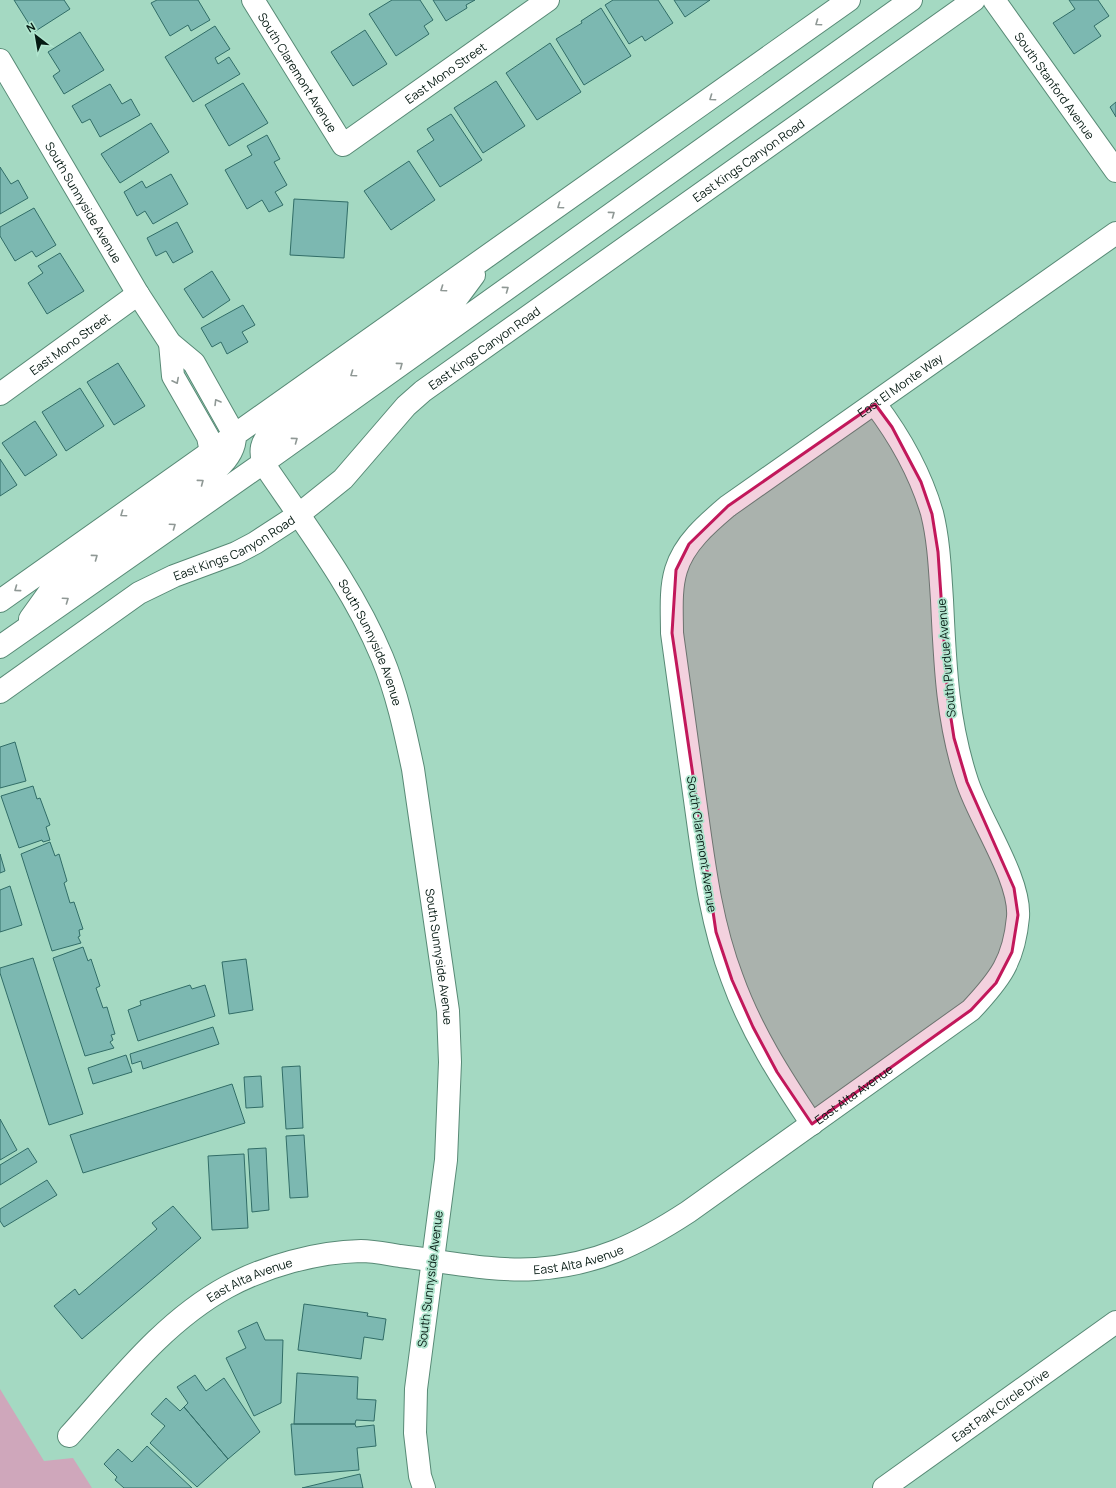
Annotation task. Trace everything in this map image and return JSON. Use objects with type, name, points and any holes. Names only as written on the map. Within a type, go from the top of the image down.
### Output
[{"type":"street","name":"South Claremont Avenue","points":[[253,0],[343,145]]},
{"type":"street","name":"East Mono Street","points":[[343,145],[548,0]]},
{"type":"street","points":[[0,601],[487,258],[849,0]]},
{"type":"street","points":[[0,647],[263,463],[911,0]]},
{"type":"street","name":"East Kings Canyon Road","points":[[0,692],[139,593],[170,578],[255,543],[298,515],[343,480],[406,406],[423,391],[974,0]]},
{"type":"street","name":"South Stanford Avenue","points":[[994,0],[1116,171]]},
{"type":"street","name":"South Sunnyside Avenue","points":[[0,60],[138,294],[170,343],[194,363],[235,436]]},
{"type":"street","name":"East El Monte Way","points":[[689,544],[706,525],[728,506],[1116,233]]},
{"type":"street","points":[[263,463],[260,451],[263,441],[270,433],[454,302],[487,258]]},
{"type":"street","name":"East Mono Street","points":[[0,394],[138,294]]},
{"type":"street","name":"South Sunnyside Avenue","points":[[170,343],[174,376],[208,437],[211,452]]},
{"type":"street","name":"South Purdue Avenue","points":[[875,404],[907,453],[921,482],[932,514],[938,552],[948,699],[954,738],[967,782],[1014,888],[1018,915]]},
{"type":"street","points":[[19,634],[53,587],[217,469],[232,451],[235,436]]},
{"type":"street","name":"South Sunnyside Avenue","points":[[263,463],[363,617],[382,658],[405,729],[413,769],[448,1011],[450,1062],[446,1160],[416,1388],[415,1433],[420,1476],[424,1488]]},
{"type":"street","name":"South Claremont Avenue","points":[[689,544],[676,570],[672,597],[672,633],[706,879],[716,932],[732,980],[753,1027],[777,1072],[812,1124]]},
{"type":"street","name":"East Alta Avenue","points":[[69,1436],[157,1339],[177,1320],[227,1287],[286,1264],[325,1254],[362,1251],[499,1269],[535,1269],[568,1265],[605,1255],[631,1246],[661,1230],[971,1010],[996,983],[1012,952],[1018,915]]},
{"type":"street","name":"East Park Circle Drive","points":[[884,1488],[1116,1322]]},
{"type":"highlighted area","points":[[875,404],[892,427],[921,482],[932,514],[938,552],[948,699],[954,738],[967,782],[1014,888],[1018,915],[1012,952],[996,983],[971,1010],[812,1124],[777,1072],[753,1027],[732,980],[716,932],[672,633],[676,570],[689,544],[728,506]]},
{"type":"shaded area","points":[[0,1389],[44,1461],[73,1458],[92,1488],[0,1488]]},
{"type":"building","points":[[14,0],[64,0],[70,9],[34,32]]},
{"type":"building","points":[[157,0],[198,0],[210,20],[191,31],[188,25],[170,36],[151,3]]},
{"type":"building","points":[[392,0],[420,0],[433,20],[424,26],[429,34],[396,56],[369,14]]},
{"type":"building","points":[[433,0],[475,0],[466,5],[467,8],[446,21]]},
{"type":"building","points":[[613,0],[658,0],[673,23],[645,41],[642,36],[629,44],[605,5]]},
{"type":"building","points":[[674,0],[710,0],[685,17]]},
{"type":"building","points":[[1069,0],[1098,0],[1109,16],[1094,26],[1101,36],[1074,54],[1053,23],[1075,9]]},
{"type":"building","points":[[601,8],[631,56],[584,85],[556,39],[582,23],[581,21]]},
{"type":"building","points":[[215,26],[230,49],[215,58],[218,64],[229,57],[240,74],[193,102],[165,57]]},
{"type":"building","points":[[365,30],[387,64],[353,86],[331,52]]},
{"type":"building","points":[[80,32],[104,70],[64,94],[53,76],[60,71],[48,52]]},
{"type":"building","points":[[550,43],[581,92],[537,120],[506,73]]},
{"type":"building","points":[[496,81],[525,126],[483,153],[454,108]]},
{"type":"building","points":[[243,83],[268,123],[229,146],[205,105]]},
{"type":"building","points":[[110,84],[122,104],[131,99],[140,115],[100,137],[90,119],[82,123],[72,106]]},
{"type":"building","points":[[1116,102],[1116,117],[1110,107]]},
{"type":"building","points":[[451,114],[482,160],[440,187],[417,151],[434,140],[427,129]]},
{"type":"building","points":[[151,123],[169,152],[120,183],[101,154]]},
{"type":"building","points":[[267,135],[280,159],[274,162],[287,185],[275,192],[283,205],[269,212],[262,200],[247,209],[225,170],[252,155],[247,146]]},
{"type":"building","points":[[409,161],[435,200],[391,230],[364,191]]},
{"type":"building","points":[[0,167],[11,184],[18,180],[28,198],[0,214]]},
{"type":"building","points":[[171,174],[188,204],[153,224],[145,211],[137,216],[124,192],[142,181],[146,188]]},
{"type":"building","points":[[294,199],[348,202],[344,258],[290,255]]},
{"type":"building","points":[[34,208],[56,245],[36,257],[32,251],[15,261],[0,236],[0,227]]},
{"type":"building","points":[[177,222],[193,252],[173,263],[166,251],[156,256],[147,238]]},
{"type":"building","points":[[60,253],[84,291],[47,314],[28,283],[43,273],[38,266]]},
{"type":"building","points":[[212,271],[230,300],[203,318],[184,289]]},
{"type":"building","points":[[243,305],[255,325],[242,332],[248,342],[227,354],[221,342],[212,347],[201,328]]},
{"type":"building","points":[[118,363],[145,406],[114,425],[87,382]]},
{"type":"building","points":[[80,388],[104,426],[66,451],[42,412]]},
{"type":"building","points":[[35,421],[57,455],[25,476],[2,443]]},
{"type":"building","points":[[0,459],[17,485],[0,496]]},
{"type":"building","points":[[15,742],[26,781],[0,788],[0,747]]},
{"type":"building","points":[[33,786],[37,799],[40,798],[50,825],[46,827],[50,840],[43,842],[42,840],[19,848],[1,796]]},
{"type":"building","points":[[50,842],[55,856],[59,854],[67,881],[64,883],[70,903],[74,902],[83,929],[79,930],[80,936],[78,937],[81,943],[52,951],[21,854]]},
{"type":"building","points":[[0,854],[5,871],[0,873]]},
{"type":"building","points":[[10,886],[22,925],[0,932],[0,890]]},
{"type":"building","points":[[83,947],[88,961],[91,959],[100,986],[96,988],[103,1008],[107,1007],[115,1034],[111,1035],[113,1040],[110,1042],[114,1048],[85,1056],[53,958]]},
{"type":"building","points":[[33,958],[83,1114],[49,1125],[0,973],[0,968]]},
{"type":"building","points":[[246,959],[253,1010],[229,1014],[222,962]]},
{"type":"building","points":[[190,985],[192,989],[205,985],[215,1016],[138,1041],[128,1010],[141,1005],[140,1001]]},
{"type":"building","points":[[213,1027],[219,1044],[143,1069],[141,1061],[132,1064],[130,1054]]},
{"type":"building","points":[[126,1055],[132,1072],[93,1084],[88,1068]]},
{"type":"building","points":[[300,1066],[303,1128],[286,1129],[282,1067]]},
{"type":"building","points":[[261,1076],[263,1107],[246,1108],[244,1077]]},
{"type":"building","points":[[232,1084],[245,1123],[83,1173],[70,1135]]},
{"type":"building","points":[[0,1119],[17,1150],[0,1160]]},
{"type":"building","points":[[304,1135],[308,1197],[290,1198],[286,1136]]},
{"type":"building","points":[[28,1148],[37,1162],[0,1185],[0,1165]]},
{"type":"building","points":[[266,1148],[269,1210],[252,1212],[248,1149]]},
{"type":"building","points":[[244,1154],[248,1228],[212,1230],[208,1156]]},
{"type":"building","points":[[47,1180],[57,1195],[4,1227],[0,1221],[0,1209]]},
{"type":"building","points":[[173,1206],[201,1238],[82,1339],[54,1306],[75,1289],[79,1295],[157,1229],[152,1223]]},
{"type":"building","points":[[304,1304],[368,1313],[367,1316],[386,1319],[383,1340],[364,1337],[361,1359],[298,1350]]},
{"type":"building","points":[[257,1322],[265,1340],[283,1340],[281,1403],[254,1416],[226,1358],[246,1348],[238,1331]]},
{"type":"building","points":[[297,1373],[358,1377],[357,1399],[376,1400],[374,1421],[356,1420],[355,1424],[294,1424]]},
{"type":"building","points":[[195,1375],[206,1391],[224,1378],[260,1432],[228,1459],[184,1407],[188,1403],[177,1387]]},
{"type":"building","points":[[166,1398],[180,1411],[184,1407],[228,1459],[197,1487],[150,1443],[165,1426],[151,1414]]},
{"type":"building","points":[[291,1424],[355,1424],[356,1427],[374,1425],[376,1446],[357,1448],[359,1470],[295,1475]]},
{"type":"building","points":[[147,1446],[192,1488],[124,1488],[115,1480],[117,1477],[104,1464],[118,1449],[132,1462]]},
{"type":"building","points":[[360,1474],[363,1488],[302,1488]]}]
